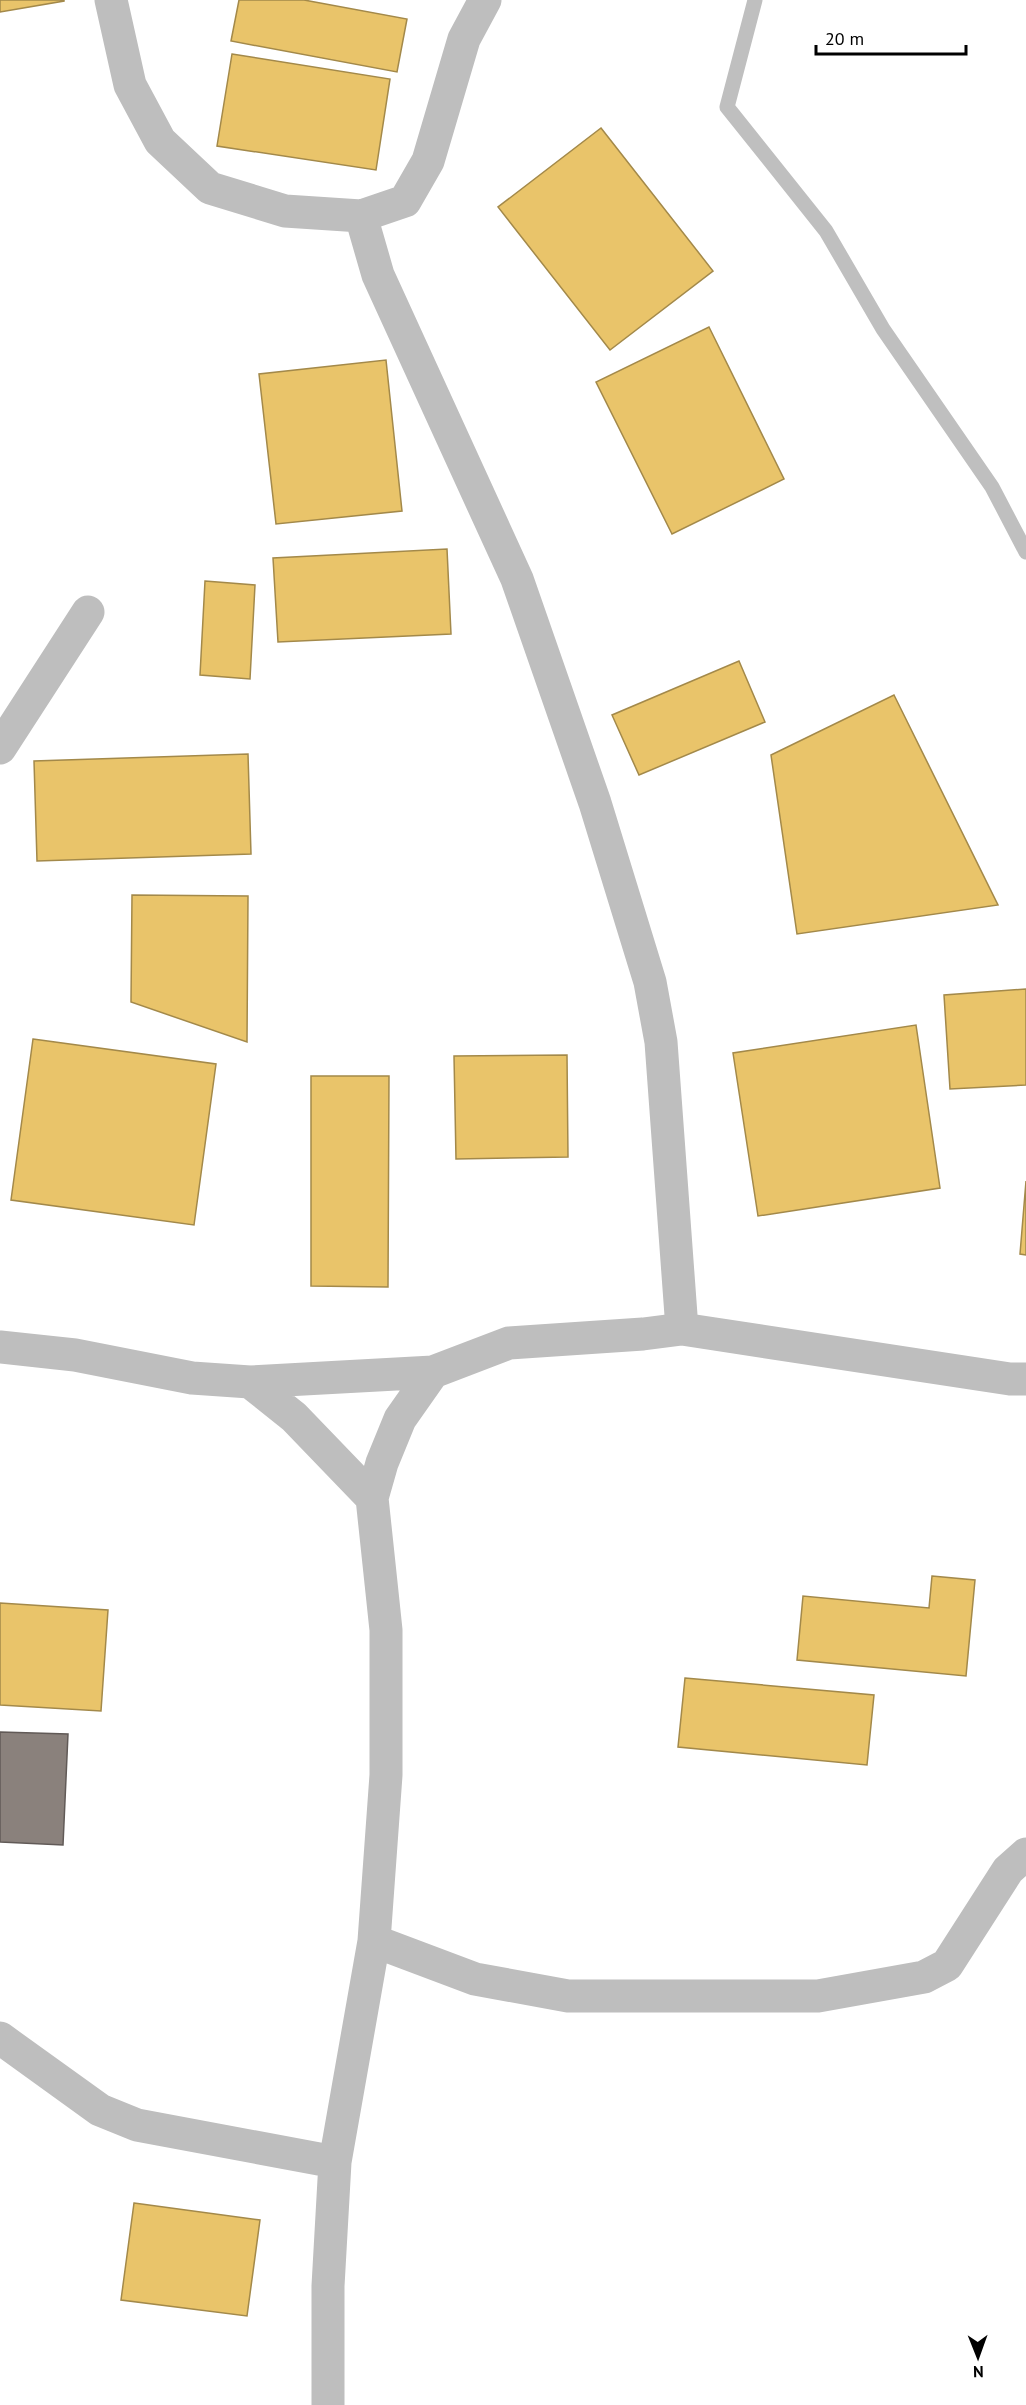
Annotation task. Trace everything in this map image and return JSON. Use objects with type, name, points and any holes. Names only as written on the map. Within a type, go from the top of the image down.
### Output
[{"type":"street","points":[[111,0],[130,85],[160,141],[210,188],[285,211],[361,216],[405,201],[428,161],[464,39],[485,0]]},
{"type":"street","points":[[361,216],[378,275],[516,579],[595,803],[650,982],[661,1042],[682,1329]]},
{"type":"street","points":[[0,748],[88,612]]},
{"type":"street","points":[[0,1347],[75,1355],[192,1378],[250,1382],[433,1372],[509,1344],[643,1335],[682,1329],[1010,1379],[1026,1379]]},
{"type":"street","points":[[328,2405],[328,2286],[335,2162],[374,1941],[386,1775],[386,1630],[372,1498],[382,1463],[400,1419],[433,1372]]},
{"type":"street","points":[[250,1382],[294,1417],[372,1498]]},
{"type":"street","points":[[374,1941],[475,1979],[568,1996],[818,1996],[924,1977],[947,1965],[1008,1870],[1026,1854]]},
{"type":"street","points":[[0,2038],[100,2110],[137,2125],[335,2162]]},
{"type":"building: Homes","points":[[0,0],[64,0],[64,1],[0,12]]},
{"type":"building: Homes","points":[[239,0],[304,0],[407,19],[397,72],[231,41]]},
{"type":"building: Homes","points":[[232,54],[390,79],[376,170],[217,146]]},
{"type":"building: Homes","points":[[601,128],[713,271],[610,350],[498,207]]},
{"type":"building: Homes","points":[[709,327],[784,479],[672,534],[596,382]]},
{"type":"building: Homes","points":[[386,360],[402,511],[276,524],[259,374]]},
{"type":"building: Homes","points":[[447,549],[451,634],[278,642],[273,558]]},
{"type":"building: Homes","points":[[205,581],[255,585],[250,679],[200,675]]},
{"type":"building: Homes","points":[[739,661],[765,722],[639,775],[612,715]]},
{"type":"building: Homes","points":[[894,695],[998,905],[797,934],[771,755]]},
{"type":"building: Homes","points":[[248,754],[251,854],[37,861],[34,761]]},
{"type":"building: Homes","points":[[132,895],[248,896],[247,1042],[131,1002]]},
{"type":"building: Homes","points":[[1026,989],[1026,1085],[950,1089],[944,995]]},
{"type":"building: Homes","points":[[916,1025],[940,1188],[758,1216],[733,1053]]},
{"type":"building: Homes","points":[[33,1039],[216,1064],[194,1225],[11,1200]]},
{"type":"building: Homes","points":[[567,1055],[568,1157],[456,1159],[454,1056]]},
{"type":"building: Homes","points":[[311,1076],[389,1076],[388,1287],[311,1286]]},
{"type":"building: Homes","points":[[1026,1181],[1026,1255],[1020,1254]]},
{"type":"building: Homes","points":[[932,1576],[975,1580],[966,1676],[797,1660],[803,1596],[929,1608]]},
{"type":"building: Homes","points":[[0,1603],[108,1610],[101,1711],[0,1705]]},
{"type":"building: Homes","points":[[685,1678],[874,1695],[867,1765],[678,1747]]},
{"type":"building: Homes","points":[[134,2203],[260,2220],[247,2316],[121,2300]]},
{"type":"building: Industry","points":[[0,1732],[68,1734],[63,1845],[0,1842]]},
{"type":"waterway","points":[[755,0],[727,107],[826,231],[883,329],[992,487],[1026,552]]}]
